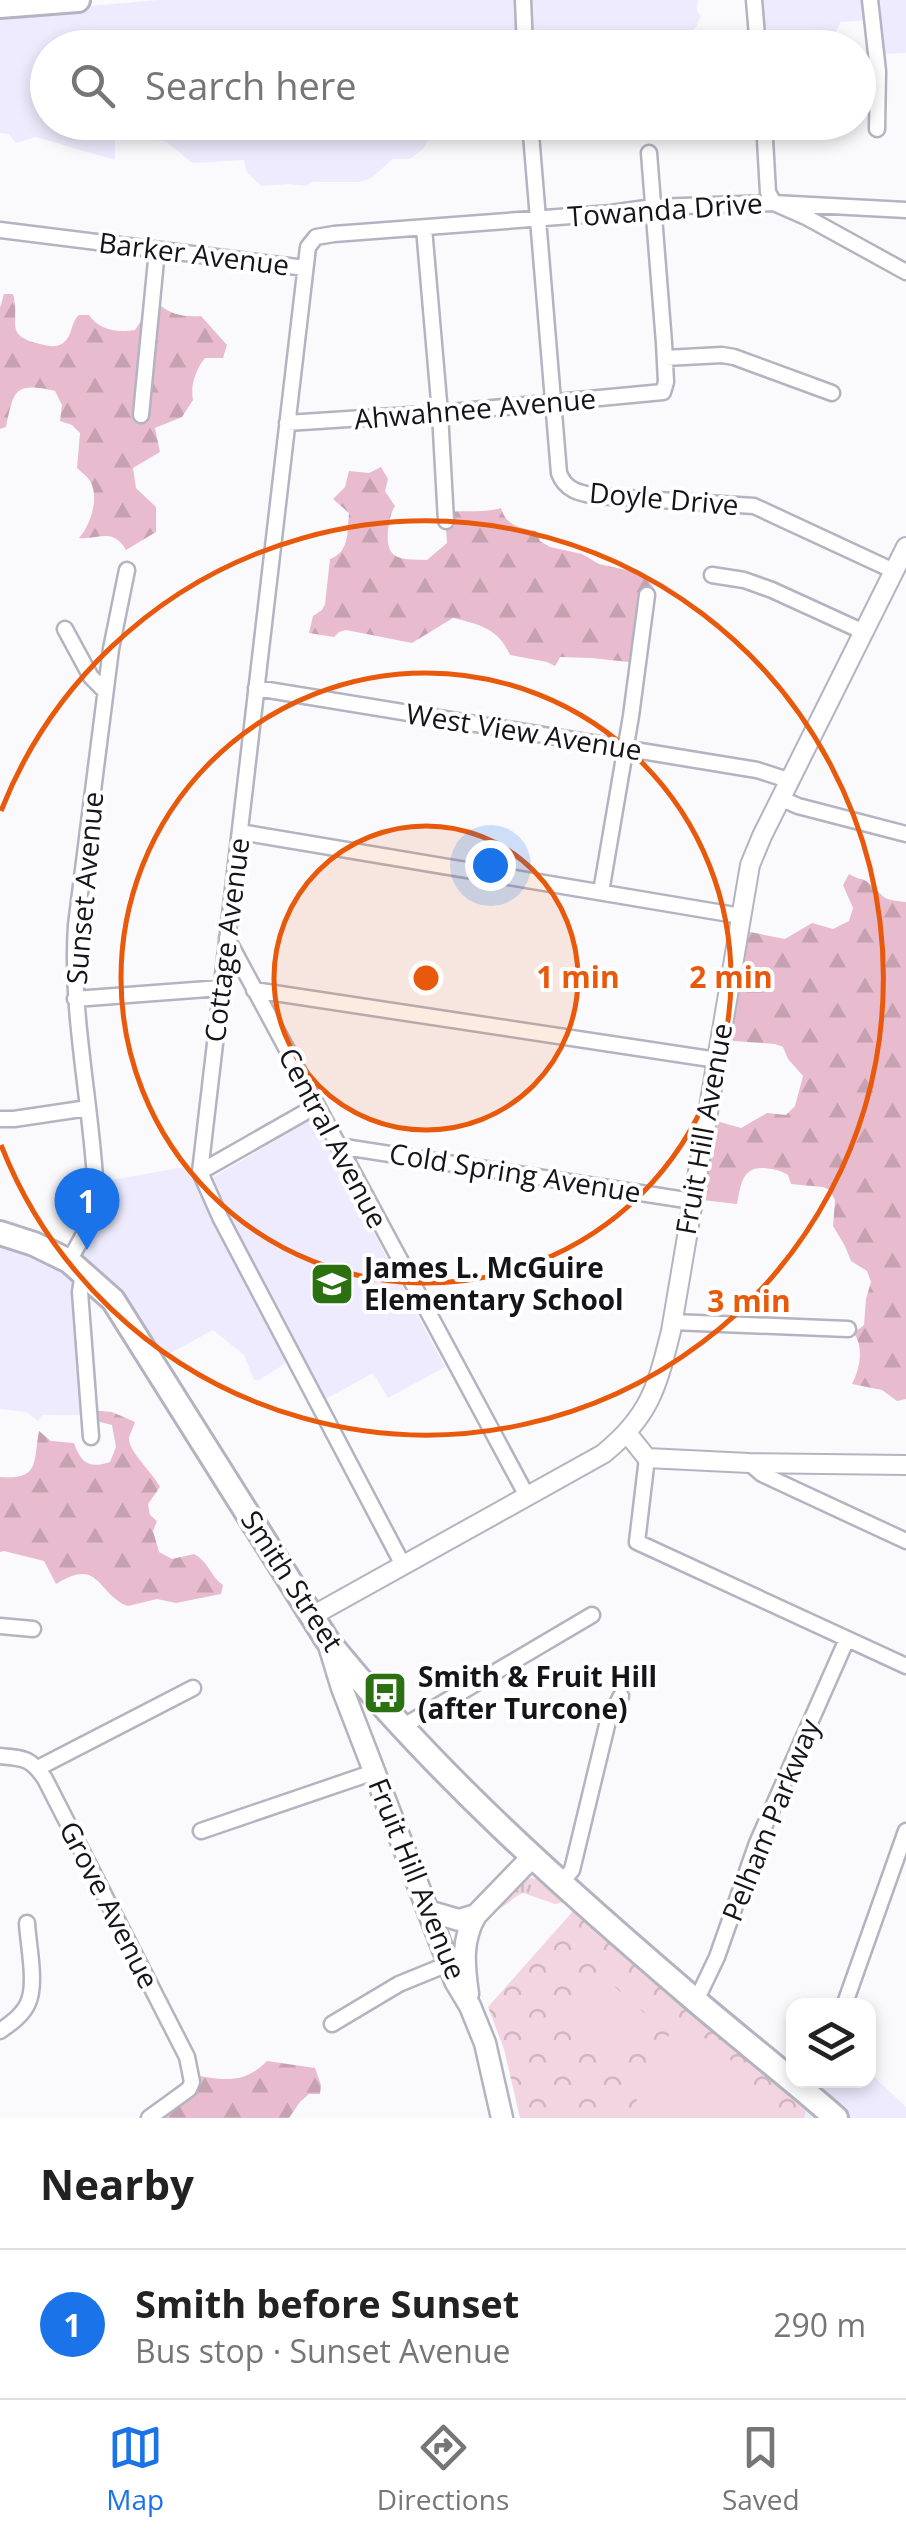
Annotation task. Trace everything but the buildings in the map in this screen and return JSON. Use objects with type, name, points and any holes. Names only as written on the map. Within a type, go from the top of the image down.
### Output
[{"type":"main road","points":[[0,6],[78,0]]},
{"type":"main road","name":"Smith Street","points":[[0,1233],[34,1244],[76,1267],[114,1300],[327,1640],[402,1727],[533,1856],[696,2001],[814,2089],[836,2118]]},
{"type":"main road","name":"Fruit Hill Avenue","points":[[327,1640],[448,1964],[470,2006],[489,2058],[502,2118]]},
{"type":"main road","points":[[470,2006],[464,1954],[467,1934],[476,1915],[533,1856]]},
{"type":"main road","points":[[428,1911],[459,1920],[476,1915]]},
{"type":"street","points":[[523,0],[524,30]]},
{"type":"street","points":[[754,0],[756,30]]},
{"type":"street","points":[[870,0],[873,30]]},
{"type":"street","points":[[876,53],[877,129]]},
{"type":"street","name":"Doyle Drive","points":[[531,140],[562,482],[572,490],[596,496],[754,506],[894,571]]},
{"type":"street","points":[[765,140],[768,192],[774,202],[906,272]]},
{"type":"street","points":[[649,153],[665,358],[734,357],[832,393]]},
{"type":"street","name":"Towanda Drive","points":[[424,228],[652,208],[774,202],[906,210]]},
{"type":"street","points":[[424,228],[446,521]]},
{"type":"street","name":"Barker Avenue","points":[[0,230],[305,268],[308,247],[316,238],[424,228]]},
{"type":"street","points":[[141,415],[158,250]]},
{"type":"street","name":"Cottage Avenue","points":[[200,1172],[305,268]]},
{"type":"street","name":"Ahwahnee Avenue","points":[[287,423],[662,392],[666,382],[665,358]]},
{"type":"street","name":"Fruit Hill Avenue","points":[[312,1616],[592,1460],[627,1433],[645,1409],[658,1384],[672,1322],[741,916],[756,850],[906,546]]},
{"type":"street","name":"Sunset Avenue","points":[[76,1267],[95,1208],[96,1179],[75,999],[76,926],[105,690],[127,570]]},
{"type":"street","points":[[712,575],[758,584],[864,632]]},
{"type":"street","points":[[602,892],[647,595]]},
{"type":"street","points":[[65,629],[91,677],[105,690]]},
{"type":"street","name":"West View Avenue","points":[[256,688],[757,770],[791,781]]},
{"type":"street","points":[[782,799],[906,834]]},
{"type":"street","points":[[240,832],[741,916]]},
{"type":"street","name":"Central Avenue","points":[[227,938],[527,1496]]},
{"type":"street","points":[[75,999],[221,988]]},
{"type":"street","points":[[254,990],[717,1060]]},
{"type":"street","points":[[316,1106],[200,1172],[403,1565]]},
{"type":"street","points":[[0,1120],[88,1108]]},
{"type":"street","name":"Cold Spring Avenue","points":[[338,1146],[692,1201]]},
{"type":"street","points":[[76,1267],[91,1437]]},
{"type":"street","points":[[672,1322],[848,1329]]},
{"type":"street","points":[[627,1433],[647,1458],[637,1542],[906,1666]]},
{"type":"street","points":[[647,1458],[906,1465]]},
{"type":"street","points":[[749,1463],[762,1474],[906,1541]]},
{"type":"street","points":[[402,1727],[592,1615]]},
{"type":"street","points":[[0,1626],[34,1630]]},
{"type":"street","name":"Pelham Parkway","points":[[696,2001],[717,1957],[757,1842],[847,1638]]},
{"type":"street","points":[[0,1756],[31,1761],[38,1768],[193,1688]]},
{"type":"street","points":[[562,1882],[572,1870],[608,1721],[621,1696]]},
{"type":"street","name":"Grove Avenue","points":[[38,1768],[187,2057],[192,2082],[182,2096],[149,2118]]},
{"type":"street","points":[[201,1831],[374,1772]]},
{"type":"street","points":[[847,1998],[906,1831]]},
{"type":"street","points":[[0,2032],[28,2005],[32,1987],[27,1923]]},
{"type":"street","points":[[332,2024],[399,1984],[448,1964]]},
{"type":"shaded area","points":[[158,0],[698,0],[697,11],[701,16],[693,30],[30,30],[30,139],[16,143],[9,134],[0,133],[0,14]]},
{"type":"shaded area","points":[[752,0],[906,0],[906,53],[878,54],[876,30],[872,30],[870,20],[841,22],[837,30],[755,30]]},
{"type":"shaded area","points":[[46,140],[115,140],[115,160]]},
{"type":"shaded area","points":[[157,140],[428,140],[410,159],[393,159],[371,178],[359,182],[313,182],[306,186],[261,186],[246,171],[244,160],[192,163],[167,142]]},
{"type":"shaded area","name":"James L. McGuire Elementary School","points":[[313,1118],[445,1367],[388,1398],[373,1373],[324,1400],[209,1180]]},
{"type":"shaded area","points":[[196,1165],[291,1360],[254,1380],[244,1355],[213,1330],[154,1362],[79,1276],[88,1407],[78,1415],[42,1415],[38,1421],[26,1412],[0,1409],[0,1237],[63,1263],[84,1237],[94,1183]]},
{"type":"shaded area","points":[[876,2079],[906,2107],[906,2118],[798,2118],[811,2102],[813,2088],[876,2088]]},
{"type":"green space","points":[[4,294],[13,294],[17,332],[43,345],[63,343],[79,315],[89,315],[109,329],[135,330],[146,313],[159,304],[178,314],[201,316],[227,345],[223,358],[205,358],[202,362],[193,383],[193,400],[182,417],[155,428],[160,452],[133,468],[136,488],[156,507],[156,532],[126,550],[111,537],[79,538],[92,511],[93,488],[77,468],[80,433],[60,421],[62,405],[55,391],[31,388],[18,392],[6,427],[0,429],[0,308]]},
{"type":"green space","points":[[381,467],[388,479],[385,491],[395,506],[388,540],[397,557],[427,560],[447,543],[448,512],[501,508],[510,522],[536,531],[540,541],[550,547],[644,574],[655,590],[641,661],[560,657],[555,666],[510,655],[494,633],[453,618],[412,643],[346,630],[334,637],[309,633],[313,616],[325,604],[330,559],[341,551],[346,540],[349,513],[333,499],[345,487],[349,471],[369,473]]},
{"type":"green space","points":[[849,874],[867,882],[887,899],[906,902],[906,1399],[897,1401],[882,1390],[852,1384],[860,1358],[854,1333],[864,1325],[871,1282],[867,1271],[851,1261],[833,1226],[835,1200],[830,1190],[791,1184],[788,1175],[764,1168],[746,1174],[737,1204],[693,1199],[707,1121],[741,1128],[767,1113],[786,1115],[795,1106],[803,1076],[783,1047],[720,1040],[740,930],[785,939],[812,923],[833,929],[849,921],[853,908],[843,885]]},
{"type":"green space","points":[[89,1410],[112,1412],[135,1422],[130,1443],[160,1487],[148,1504],[150,1515],[157,1521],[153,1531],[159,1552],[172,1559],[194,1554],[223,1585],[221,1594],[176,1603],[157,1599],[128,1606],[90,1575],[71,1576],[56,1584],[44,1561],[0,1552],[0,1477],[28,1472],[35,1460],[39,1431],[51,1441],[74,1443],[87,1463],[110,1462],[116,1447],[112,1425],[96,1421]]},
{"type":"green space","points":[[524,1879],[541,1880],[565,1902],[555,1904],[523,1893],[492,1911]]},
{"type":"green space","points":[[574,1910],[806,2111],[804,2118],[520,2118],[504,2049],[488,2007]]},
{"type":"green space","points":[[598,1972],[626,1997],[589,2041],[560,2016]]},
{"type":"green space","points":[[628,1999],[657,2024],[618,2068],[590,2043]]},
{"type":"green space","points":[[676,2021],[707,2039],[730,2059],[747,2084],[758,2118],[628,2118]]},
{"type":"green space","points":[[267,2061],[315,2068],[320,2094],[309,2094],[289,2118],[153,2118],[185,2096],[191,2075],[240,2077]]},
{"type":"place","name":"Smith before Sunset","points":[[87,1250]]},
{"type":"place","name":"James L. McGuire Elementary School","points":[[332,1284]]},
{"type":"place","name":"Smith & Fruit Hill (after Turcone)","points":[[385,1693]]}]
